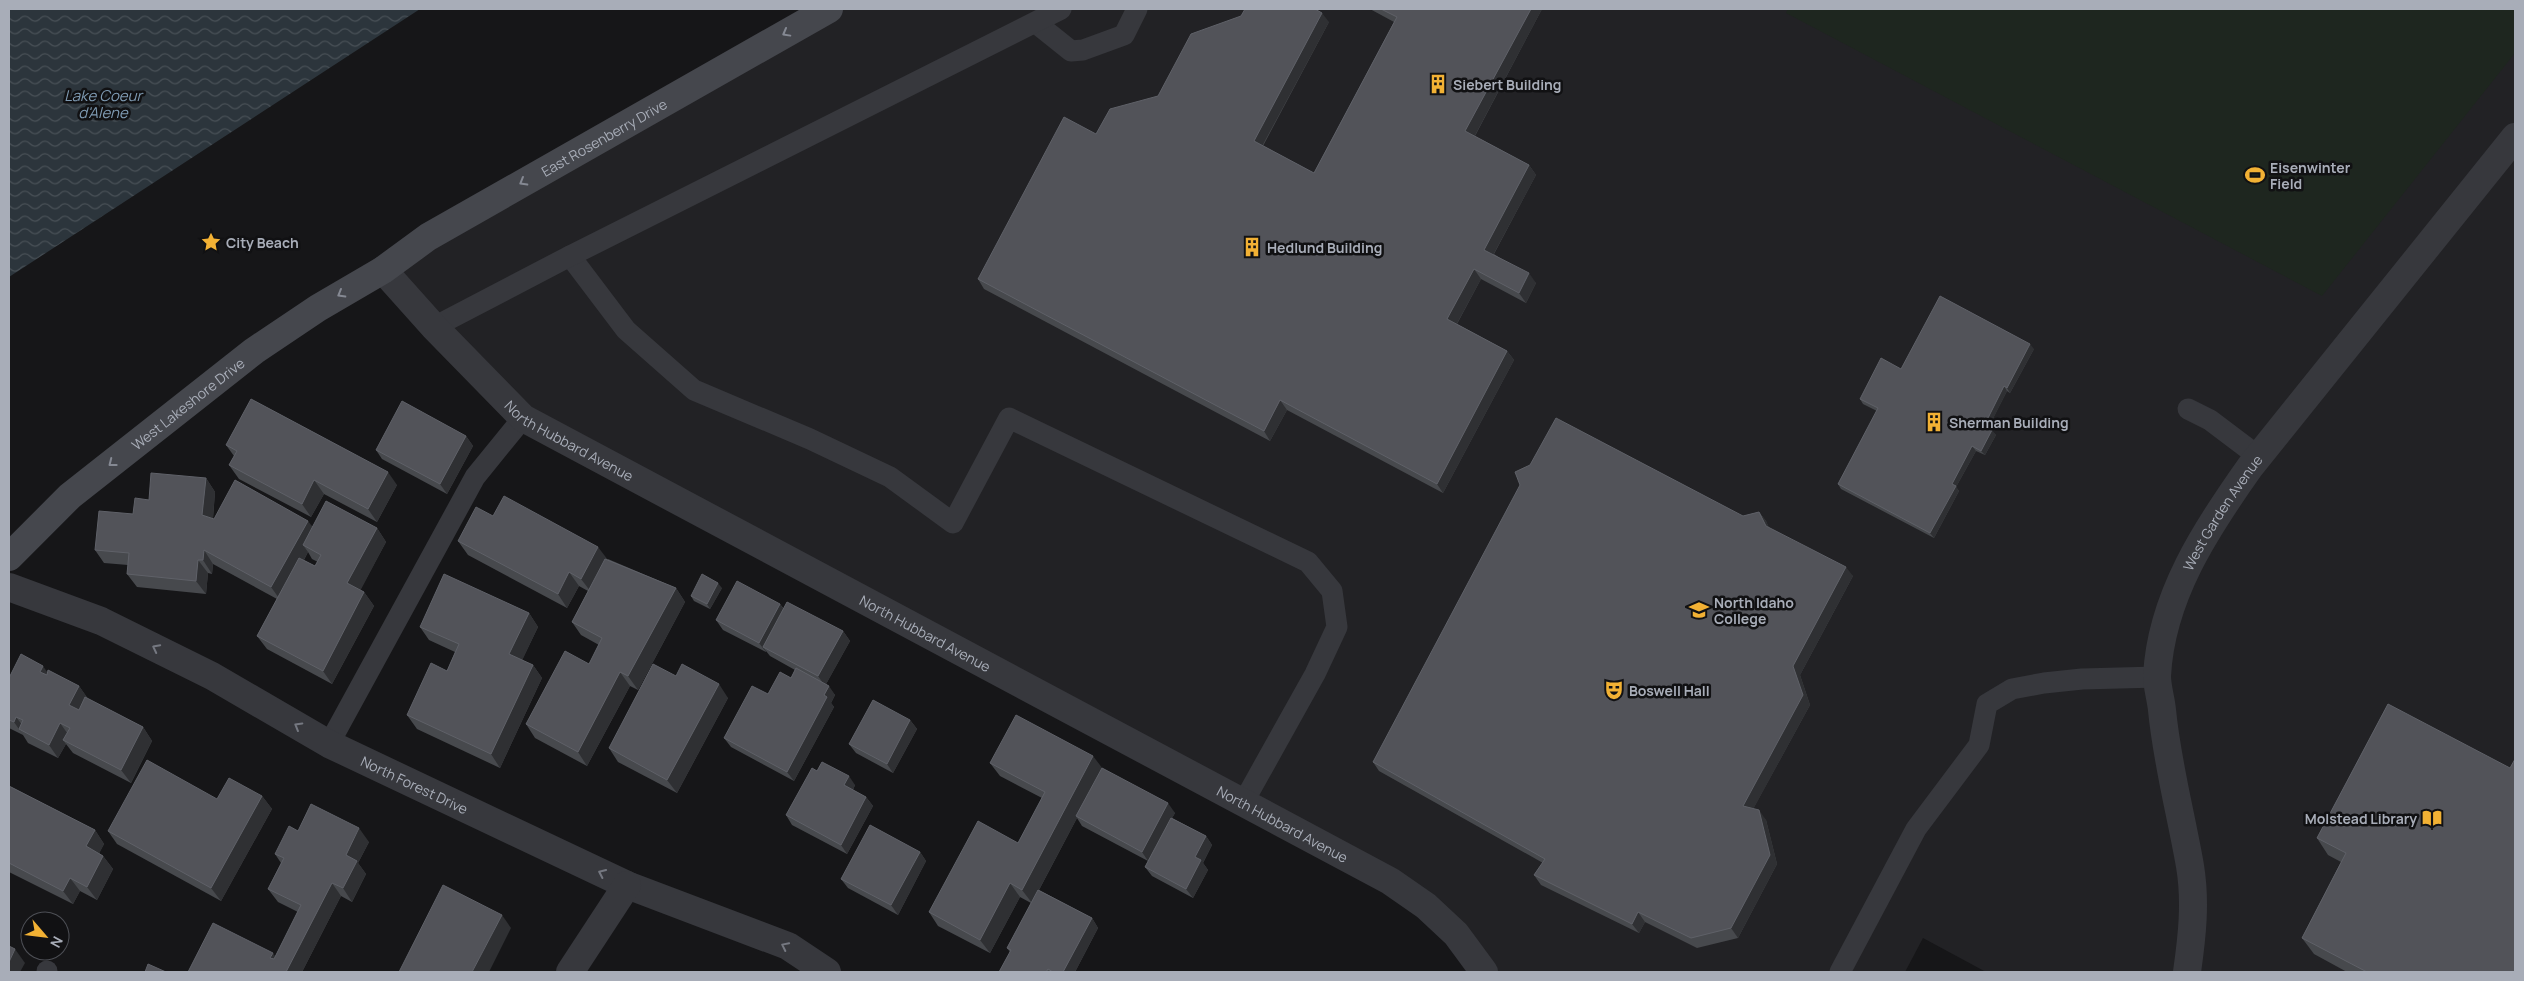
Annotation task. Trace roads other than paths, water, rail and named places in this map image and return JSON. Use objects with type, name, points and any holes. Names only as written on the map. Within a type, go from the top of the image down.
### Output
[{"type":"street","name":"East Rosenberry Drive","points":[[383,270],[428,237],[829,9]]},
{"type":"street","name":"West Garden Avenue","points":[[2187,972],[2194,924],[2190,868],[2167,756],[2157,677],[2163,636],[2188,564],[2216,515],[2258,457],[2515,137]]},
{"type":"street","name":"North Hubbard Avenue","points":[[383,270],[434,327],[523,418],[1390,881],[1426,906],[1456,934],[1484,972]]},
{"type":"street","name":"West Lakeshore Drive","points":[[9,557],[70,496],[254,351],[318,308],[383,270]]},
{"type":"street","name":"North Forest Drive","points":[[9,587],[101,620],[212,676],[329,744],[627,885],[788,946],[826,972]]},
{"type":"street","points":[[570,972],[627,885]]},
{"type":"lane","points":[[434,327],[570,256],[1061,9]]},
{"type":"lane","points":[[1036,22],[1071,51],[1083,50],[1124,35],[1137,9]]},
{"type":"lane","points":[[570,256],[626,330],[694,390],[810,439],[890,477],[953,523],[1009,418],[1308,562],[1332,591],[1337,627],[1315,674],[1243,803]]},
{"type":"lane","points":[[2188,409],[2210,420],[2258,457]]},
{"type":"lane","points":[[329,744],[475,477],[523,418]]},
{"type":"lane","points":[[1840,972],[1916,829],[1979,745],[1987,704],[2012,689],[2044,683],[2082,679],[2157,677]]},
{"type":"water","name":"Lake Coeur d'Alene","points":[[9,9],[420,9],[9,277]]},
{"type":"place","name":"Siebert Building","points":[[1438,84]]},
{"type":"place","name":"Eisenwinter Field","points":[[2255,175]]},
{"type":"place","name":"City Beach","points":[[211,242]]},
{"type":"place","name":"Hedlund Building","points":[[1252,247]]},
{"type":"place","name":"Sherman Building","points":[[1934,422]]},
{"type":"place","name":"North Idaho College","points":[[1699,610]]},
{"type":"place","name":"Boswell Hall","points":[[1614,690]]},
{"type":"place","name":"Molstead Library","points":[[2432,818]]}]
